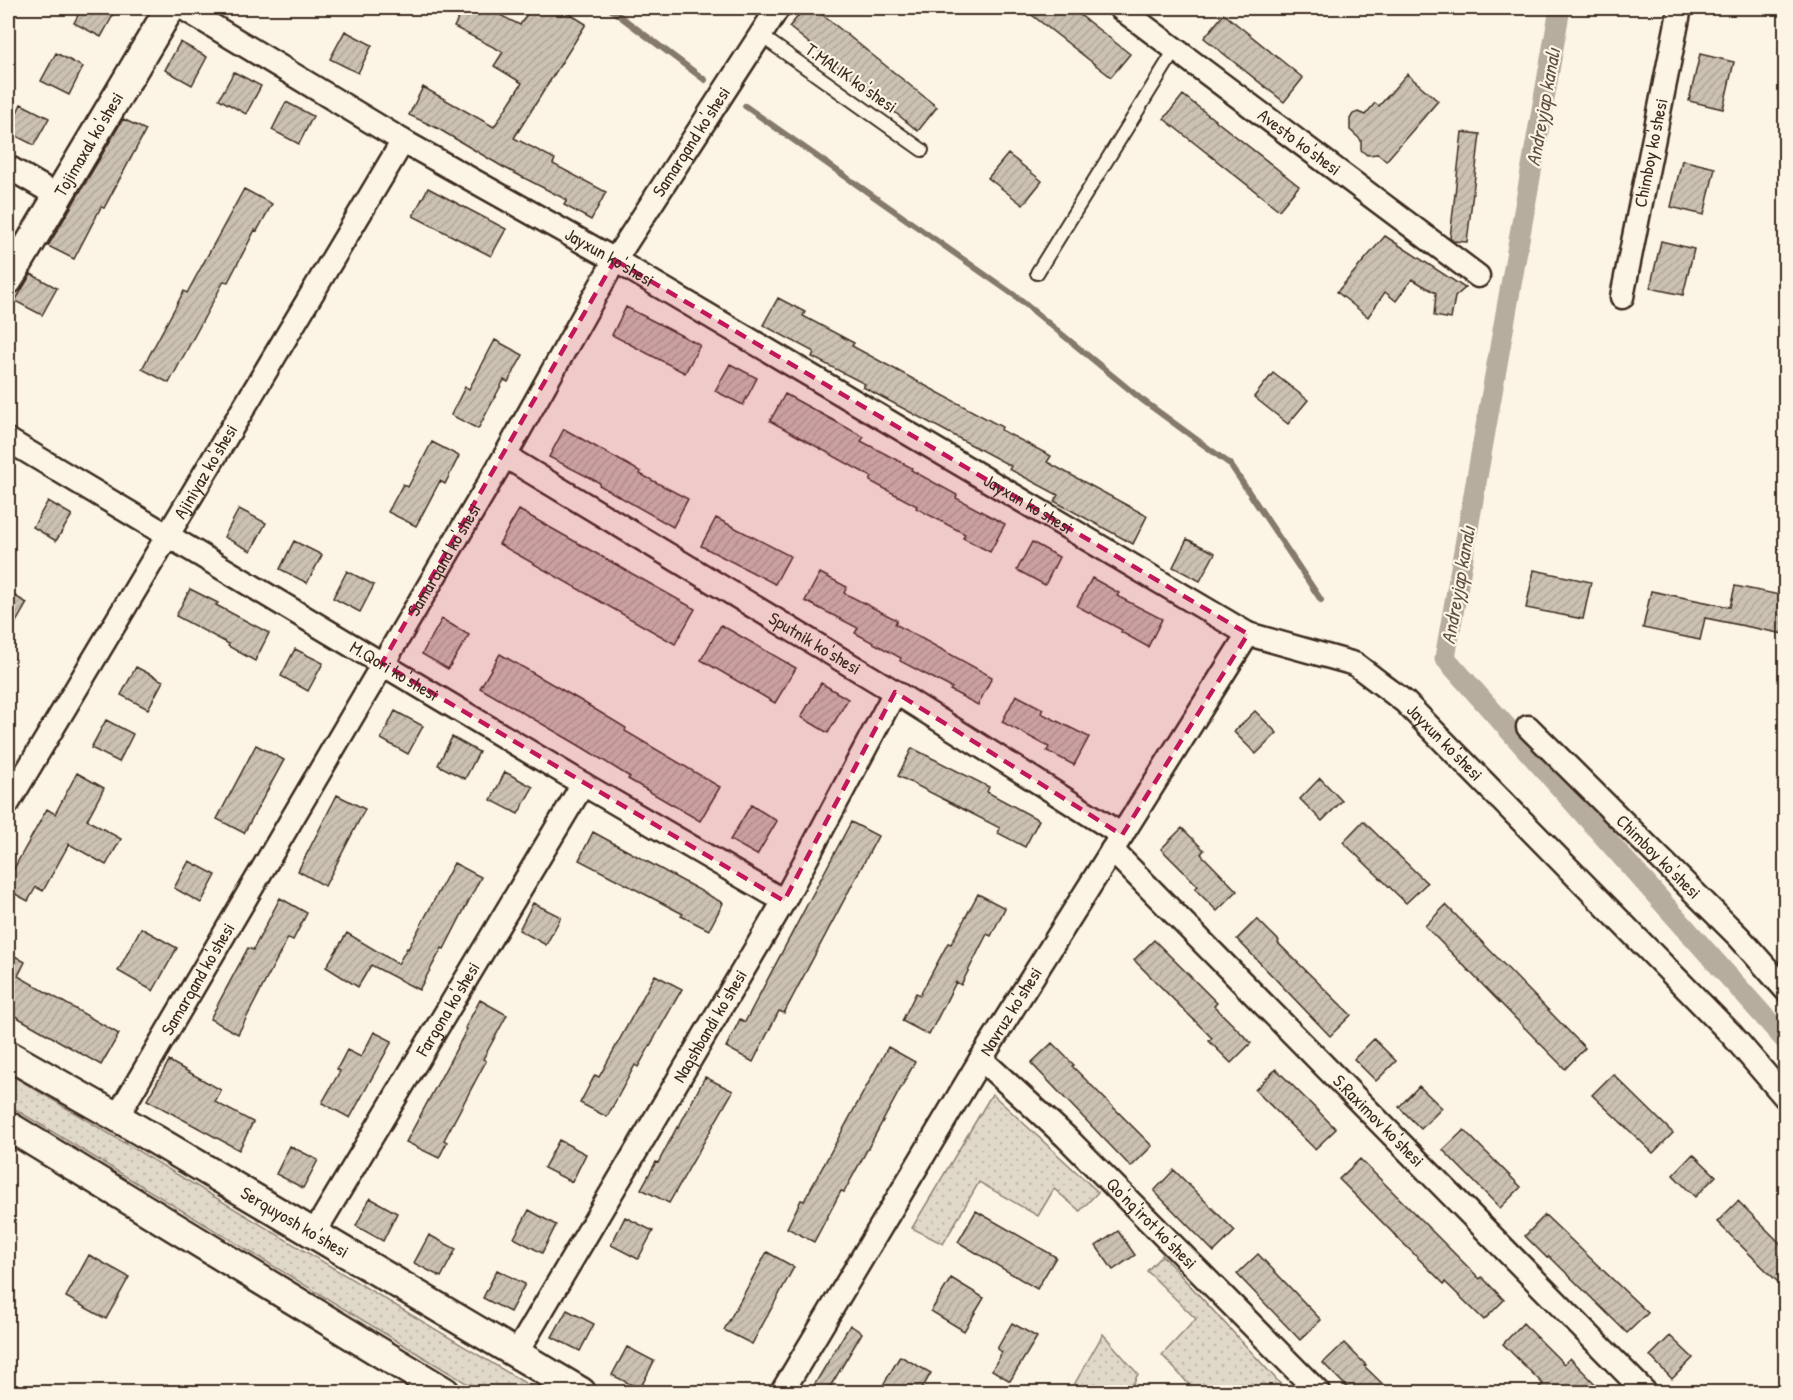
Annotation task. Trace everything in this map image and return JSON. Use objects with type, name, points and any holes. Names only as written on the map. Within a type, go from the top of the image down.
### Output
[{"type":"street","name":"Tojimaxal ko'shesi","points":[[8,280],[170,8]]},
{"type":"street","name":"Jayxun ko'shesi","points":[[183,8],[403,141],[615,260],[1248,634],[1355,664],[1405,702],[1731,1034],[1785,1098]]},
{"type":"street","name":"Samarqand ko'shesi","points":[[117,1117],[505,456],[615,260],[778,8]]},
{"type":"street","name":"Avesto ko'shesi","points":[[1120,8],[1478,276]]},
{"type":"street","name":"Chimboy ko'shesi","points":[[1622,297],[1680,8]]},
{"type":"street","name":"Ajiniyaz ko'shesi","points":[[8,803],[403,141]]},
{"type":"street","points":[[8,167],[58,196]]},
{"type":"street","name":"M.Qori ko'shesi","points":[[8,440],[583,784],[784,901]]},
{"type":"street","name":"Sputnik ko'shesi","points":[[505,456],[895,692],[1117,843]]},
{"type":"street","name":"Navruz ko'shesi","points":[[782,1392],[981,1059],[1248,634]]},
{"type":"street","name":"Naqshbandi ko'shesi","points":[[516,1354],[784,901],[895,692]]},
{"type":"street","name":"Chimboy ko'shesi","points":[[1528,727],[1739,937],[1785,990]]},
{"type":"street","name":"Fargona ko'shesi","points":[[314,1233],[583,784]]},
{"type":"street","name":"S.Raximov ko'shesi","points":[[1117,843],[1644,1392]]},
{"type":"street","name":"Serquyosh ko'shesi","points":[[8,1055],[117,1117],[581,1392]]},
{"type":"street","name":"Qo'ng'irot ko'shesi","points":[[981,1059],[1066,1137],[1318,1392]]},
{"type":"street","points":[[8,1126],[433,1389]]},
{"type":"lane","name":"T.MALIK ko'shesi","points":[[760,35],[922,150]]},
{"type":"lane","points":[[1036,273],[1175,50]]},
{"type":"highlighted area","points":[[615,260],[1248,634],[1122,835],[895,692],[784,901],[382,663]]},
{"type":"shaded area","points":[[8,1073],[540,1392],[481,1392],[8,1105]]},
{"type":"shaded area","points":[[992,1094],[1098,1192],[1080,1211],[1054,1189],[1038,1216],[979,1182],[943,1244],[912,1228]]},
{"type":"shaded area","points":[[1162,1255],[1288,1392],[1196,1392],[1162,1355],[1196,1319],[1147,1271]]},
{"type":"shaded area","points":[[1103,1334],[1138,1374],[1129,1392],[1070,1392]]},
{"type":"building","points":[[82,8],[117,8],[101,37],[74,23]]},
{"type":"building","points":[[464,8],[486,8],[520,25],[531,8],[560,8],[586,24],[514,138],[555,159],[553,164],[606,192],[591,220],[564,205],[567,200],[503,167],[437,128],[409,115],[423,87],[494,127],[522,83],[494,66],[503,52],[454,27]]},
{"type":"building","points":[[805,8],[814,8],[937,107],[918,131],[789,27]]},
{"type":"building","points":[[1023,8],[1071,8],[1130,54],[1111,77]]},
{"type":"building","points":[[1224,14],[1303,78],[1284,102],[1204,38]]},
{"type":"building","points":[[345,31],[372,45],[358,73],[330,59]]},
{"type":"building","points":[[180,42],[207,57],[192,85],[165,70]]},
{"type":"building","points":[[56,53],[83,67],[69,95],[41,81]]},
{"type":"building","points":[[1700,54],[1734,62],[1723,109],[1689,101]]},
{"type":"building","points":[[234,72],[261,86],[246,114],[219,99]]},
{"type":"building","points":[[1407,74],[1438,101],[1386,161],[1378,154],[1367,155],[1361,150],[1361,140],[1350,130],[1350,119],[1358,112],[1365,115],[1375,103],[1379,106]]},
{"type":"building","points":[[1183,95],[1299,186],[1279,210],[1164,119]]},
{"type":"building","points":[[286,102],[313,116],[299,144],[272,130]]},
{"type":"building","points":[[21,104],[49,118],[34,145],[8,132]]},
{"type":"building","points":[[123,119],[146,130],[74,259],[48,246]]},
{"type":"building","points":[[1462,132],[1480,134],[1467,242],[1453,241],[1450,238]]},
{"type":"building","points":[[1008,154],[1042,181],[1023,205],[988,178]]},
{"type":"building","points":[[1682,160],[1715,168],[1704,215],[1671,207]]},
{"type":"building","points":[[428,188],[506,229],[491,256],[413,216]]},
{"type":"building","points":[[244,189],[272,204],[257,231],[255,230],[228,282],[224,281],[169,383],[142,369],[184,291],[187,293]]},
{"type":"building","points":[[1385,236],[1465,288],[1455,297],[1451,319],[1434,316],[1436,293],[1412,279],[1396,301],[1385,292],[1368,317],[1337,292]]},
{"type":"building","points":[[1661,241],[1694,249],[1683,295],[1650,288]]},
{"type":"building","points":[[31,274],[57,288],[42,315],[15,301]]},
{"type":"building","points":[[778,298],[805,312],[803,316],[854,343],[852,346],[1051,456],[1047,462],[1147,516],[1133,544],[1054,501],[1058,495],[1009,469],[1011,466],[863,387],[865,384],[812,357],[814,352],[763,325]]},
{"type":"building","points":[[626,307],[700,345],[685,373],[612,335]]},
{"type":"building","points":[[495,340],[523,355],[508,382],[504,380],[478,429],[451,415],[465,387],[469,389]]},
{"type":"building","points":[[730,364],[757,378],[743,405],[715,391]]},
{"type":"building","points":[[1273,373],[1308,400],[1288,424],[1254,397]]},
{"type":"building","points":[[785,394],[864,437],[861,441],[912,468],[911,470],[957,495],[956,498],[1005,524],[990,552],[963,538],[965,534],[870,481],[872,477],[770,421]]},
{"type":"building","points":[[564,429],[641,472],[640,474],[688,499],[673,527],[599,485],[600,483],[549,457]]},
{"type":"building","points":[[432,442],[459,456],[445,484],[440,481],[416,526],[388,512],[403,484],[408,487]]},
{"type":"building","points":[[48,501],[72,515],[56,541],[33,527]]},
{"type":"building","points":[[239,509],[266,523],[251,551],[224,537]]},
{"type":"building","points":[[519,510],[695,609],[675,644],[499,544]]},
{"type":"building","points":[[716,518],[790,556],[775,584],[701,546]]},
{"type":"building","points":[[1187,539],[1215,553],[1200,581],[1173,567]]},
{"type":"building","points":[[294,541],[322,555],[307,583],[280,569]]},
{"type":"building","points":[[1032,542],[1059,557],[1045,585],[1017,570]]},
{"type":"building","points":[[1534,570],[1591,582],[1583,619],[1526,608]]},
{"type":"building","points":[[347,571],[374,585],[360,612],[333,598]]},
{"type":"building","points":[[820,573],[847,587],[844,593],[897,620],[895,624],[992,677],[978,705],[855,633],[858,628],[805,601]]},
{"type":"building","points":[[1092,578],[1119,593],[1117,596],[1162,619],[1148,647],[1077,606]]},
{"type":"building","points":[[1735,586],[1785,596],[1784,634],[1705,618],[1700,640],[1643,628],[1651,591],[1730,607]]},
{"type":"building","points":[[190,589],[269,633],[255,661],[228,646],[229,644],[176,616]]},
{"type":"building","points":[[8,592],[27,603],[8,636]]},
{"type":"building","points":[[442,619],[469,635],[448,669],[422,654]]},
{"type":"building","points":[[721,625],[796,668],[775,703],[701,660]]},
{"type":"building","points":[[295,649],[323,663],[308,691],[281,676]]},
{"type":"building","points":[[500,654],[626,728],[625,731],[720,787],[700,821],[628,779],[630,777],[580,746],[480,688]]},
{"type":"building","points":[[136,667],[163,681],[148,709],[121,695]]},
{"type":"building","points":[[821,683],[848,699],[828,733],[801,717]]},
{"type":"building","points":[[1016,695],[1043,709],[1041,713],[1089,737],[1074,765],[1047,751],[1049,747],[1002,722]]},
{"type":"building","points":[[395,711],[423,726],[408,754],[381,739]]},
{"type":"building","points":[[1255,711],[1277,733],[1256,754],[1234,732]]},
{"type":"building","points":[[106,720],[133,734],[119,762],[91,748]]},
{"type":"building","points":[[452,737],[479,752],[465,779],[438,765]]},
{"type":"building","points":[[256,745],[284,760],[244,833],[217,819]]},
{"type":"building","points":[[912,748],[989,787],[987,792],[1039,820],[1025,847],[998,833],[1000,828],[898,776]]},
{"type":"building","points":[[505,772],[533,787],[518,814],[491,800]]},
{"type":"building","points":[[77,773],[104,788],[87,820],[121,839],[106,865],[69,844],[43,891],[36,887],[28,901],[8,890],[8,879],[47,809],[55,814]]},
{"type":"building","points":[[1320,778],[1342,801],[1322,821],[1300,799]]},
{"type":"building","points":[[337,795],[365,809],[325,886],[298,871]]},
{"type":"building","points":[[751,805],[777,821],[757,855],[730,840]]},
{"type":"building","points":[[1363,821],[1427,883],[1406,903],[1343,842]]},
{"type":"building","points":[[851,822],[878,836],[784,1013],[779,1011],[753,1062],[726,1047],[740,1019],[745,1022]]},
{"type":"building","points":[[1182,828],[1204,850],[1201,854],[1237,891],[1217,911],[1195,889],[1198,886],[1161,849]]},
{"type":"building","points":[[593,832],[723,903],[709,930],[579,860]]},
{"type":"building","points":[[189,861],[216,875],[201,903],[174,888]]},
{"type":"building","points":[[454,863],[481,877],[444,949],[442,948],[419,990],[371,965],[358,987],[326,967],[347,933],[398,964]]},
{"type":"building","points":[[978,894],[1005,908],[991,936],[987,934],[961,985],[956,982],[929,1035],[902,1021],[916,993],[920,995],[948,943],[951,944]]},
{"type":"building","points":[[280,898],[307,913],[293,940],[288,938],[238,1034],[210,1019],[248,948],[253,950]]},
{"type":"building","points":[[533,903],[561,917],[546,945],[519,930]]},
{"type":"building","points":[[1446,905],[1585,1048],[1565,1069],[1425,926]]},
{"type":"building","points":[[1257,919],[1351,1015],[1330,1036],[1237,939]]},
{"type":"building","points":[[141,928],[177,948],[153,991],[118,971]]},
{"type":"building","points":[[1154,940],[1217,1003],[1214,1006],[1251,1043],[1231,1063],[1209,1041],[1212,1038],[1134,960]]},
{"type":"building","points":[[8,952],[25,962],[18,976],[119,1034],[101,1065],[8,1012]]},
{"type":"building","points":[[655,975],[682,989],[638,1067],[635,1065],[607,1117],[580,1103],[595,1075],[599,1077]]},
{"type":"building","points":[[480,1000],[507,1015],[483,1059],[486,1061],[444,1140],[447,1142],[439,1158],[406,1142],[467,1029],[465,1028]]},
{"type":"building","points":[[374,1032],[392,1041],[350,1118],[322,1103],[340,1071],[337,1069],[347,1050],[361,1057]]},
{"type":"building","points":[[1374,1039],[1396,1061],[1376,1081],[1354,1059]]},
{"type":"building","points":[[1052,1043],[1152,1146],[1131,1167],[1031,1063]]},
{"type":"building","points":[[888,1047],[915,1062],[814,1242],[787,1228]]},
{"type":"building","points":[[169,1061],[221,1090],[215,1102],[253,1122],[239,1150],[147,1100]]},
{"type":"building","points":[[1276,1069],[1336,1129],[1315,1149],[1255,1090]]},
{"type":"building","points":[[1613,1074],[1673,1133],[1653,1153],[1592,1095]]},
{"type":"building","points":[[705,1077],[733,1091],[669,1203],[641,1189],[678,1128]]},
{"type":"building","points":[[1419,1086],[1442,1108],[1421,1129],[1399,1107]]},
{"type":"building","points":[[1464,1130],[1521,1187],[1500,1208],[1443,1150]]},
{"type":"building","points":[[559,1140],[586,1154],[572,1182],[544,1168]]},
{"type":"building","points":[[290,1146],[318,1160],[303,1188],[276,1174]]},
{"type":"building","points":[[1693,1154],[1716,1176],[1695,1197],[1673,1175]]},
{"type":"building","points":[[1360,1159],[1504,1300],[1484,1320],[1445,1282],[1444,1284],[1339,1179]]},
{"type":"building","points":[[1174,1170],[1235,1231],[1214,1252],[1154,1191]]},
{"type":"building","points":[[370,1198],[397,1213],[383,1241],[356,1226]]},
{"type":"building","points":[[1738,1201],[1785,1248],[1785,1289],[1717,1222]]},
{"type":"building","points":[[529,1210],[556,1225],[542,1253],[514,1238]]},
{"type":"building","points":[[976,1211],[1056,1257],[1037,1289],[958,1242]]},
{"type":"building","points":[[1545,1215],[1648,1313],[1627,1333],[1549,1256],[1547,1258],[1525,1236]]},
{"type":"building","points":[[625,1217],[653,1231],[638,1259],[611,1245]]},
{"type":"building","points":[[1118,1231],[1135,1255],[1113,1270],[1096,1246]]},
{"type":"building","points":[[429,1235],[456,1249],[441,1277],[414,1263]]},
{"type":"building","points":[[767,1252],[794,1267],[752,1344],[724,1330]]},
{"type":"building","points":[[1258,1254],[1321,1320],[1300,1340],[1237,1274]]},
{"type":"building","points":[[89,1255],[129,1277],[106,1319],[66,1297]]},
{"type":"building","points":[[497,1270],[525,1284],[510,1312],[483,1298]]},
{"type":"building","points":[[951,1278],[984,1298],[964,1331],[931,1311]]},
{"type":"building","points":[[567,1310],[594,1324],[580,1351],[552,1337]]},
{"type":"building","points":[[1012,1323],[1037,1337],[1010,1381],[992,1370],[1002,1352],[997,1349]]},
{"type":"building","points":[[1523,1323],[1564,1364],[1570,1358],[1603,1392],[1534,1392],[1543,1384],[1503,1344]]},
{"type":"building","points":[[850,1325],[862,1333],[827,1392],[810,1392]]},
{"type":"building","points":[[1670,1336],[1693,1358],[1672,1379],[1650,1356]]},
{"type":"building","points":[[1344,1343],[1391,1392],[1352,1392],[1323,1363]]},
{"type":"building","points":[[627,1347],[654,1361],[640,1389],[612,1375]]},
{"type":"building","points":[[900,1356],[931,1373],[920,1392],[879,1392]]},
{"type":"waterway","points":[[609,8],[705,80]]},
{"type":"waterway","name":"Andreyjap kanalı","points":[[1560,8],[1445,658],[1786,1041]]},
{"type":"waterway","points":[[745,106],[1014,295],[1141,399],[1230,464],[1321,600]]}]
